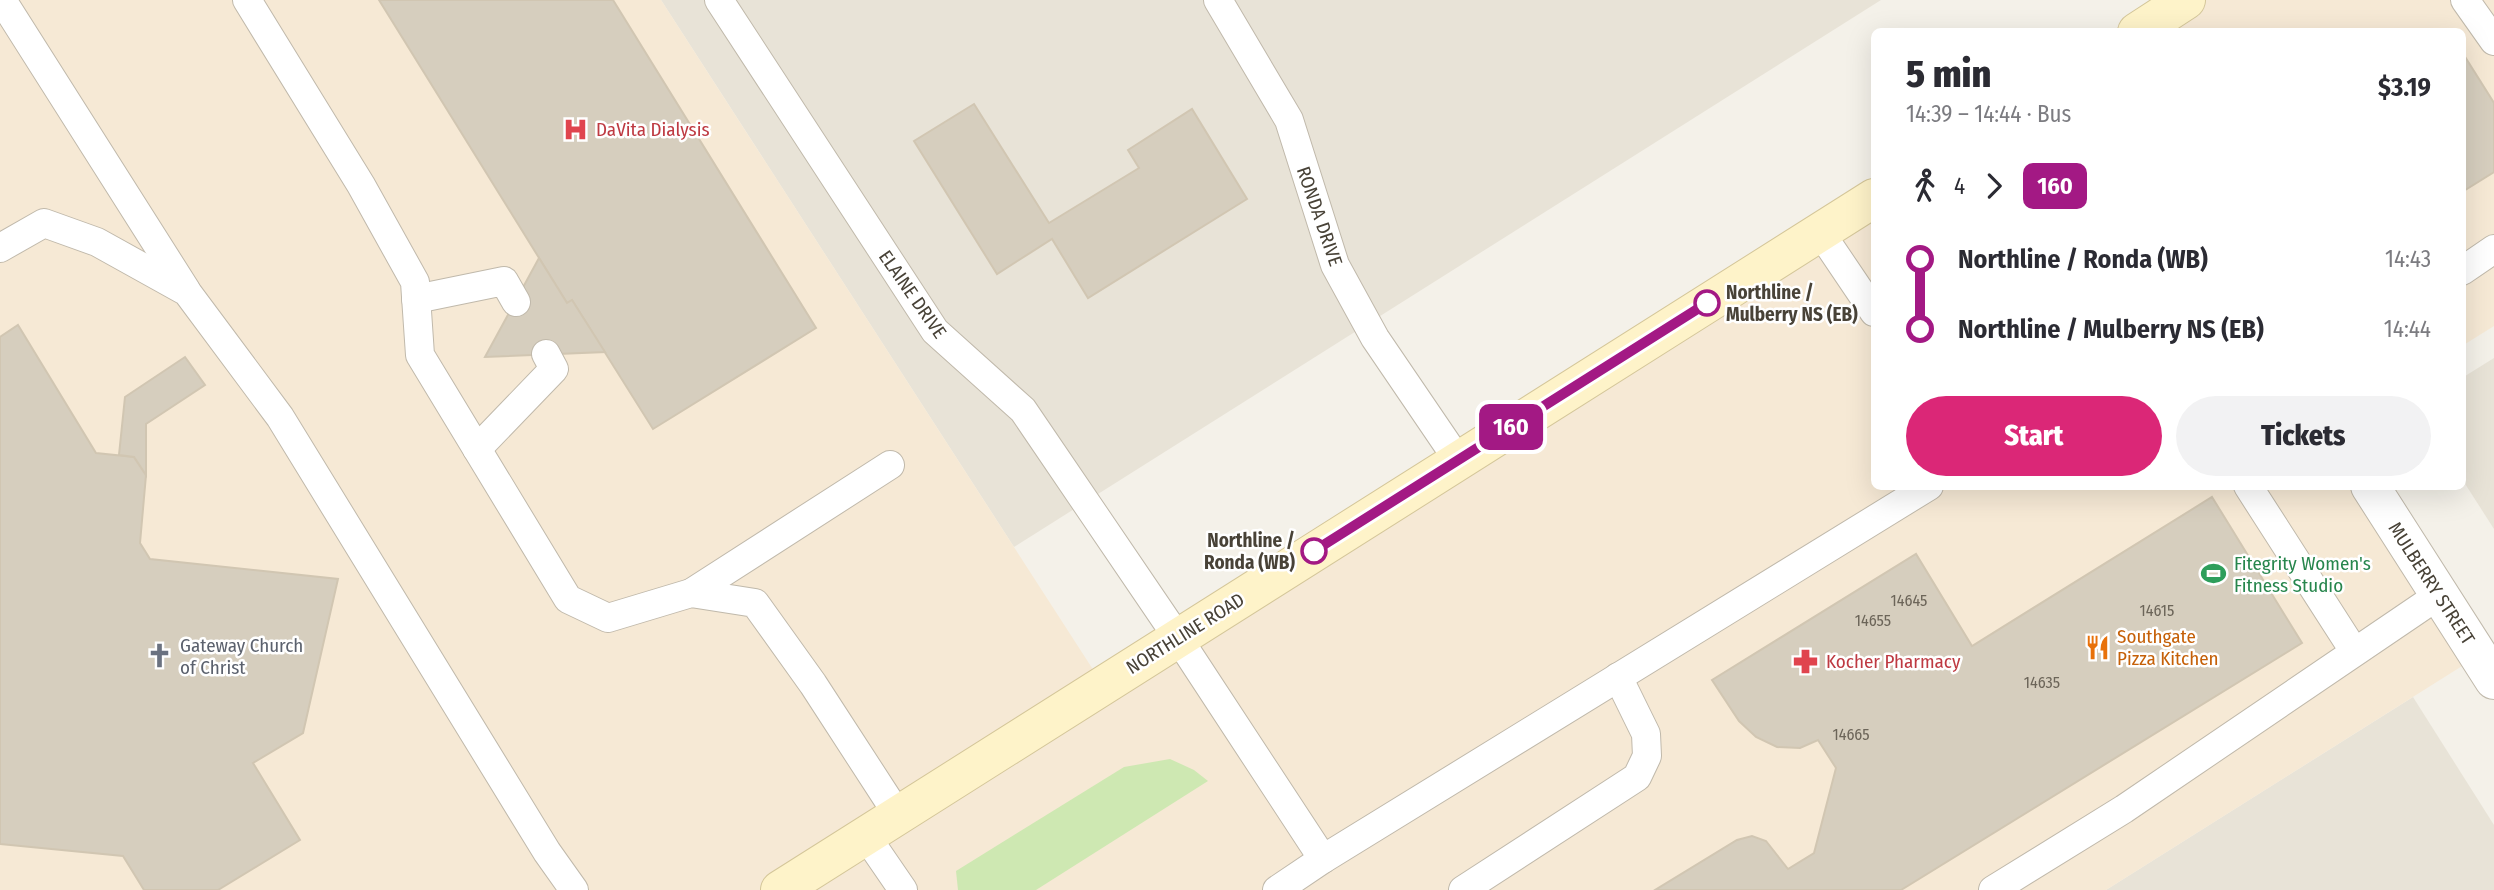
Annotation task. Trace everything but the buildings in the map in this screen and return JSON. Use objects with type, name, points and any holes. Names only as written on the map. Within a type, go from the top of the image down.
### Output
[{"type":"main road","points":[[2143,28],[2186,0]]},
{"type":"main road","name":"NORTHLINE ROAD","points":[[780,890],[1871,200]]},
{"type":"street","name":"MULBERRY STREET","points":[[2373,490],[2494,680]]},
{"type":"lane","points":[[2,0],[187,292],[280,417],[547,852],[574,890]]},
{"type":"lane","points":[[247,0],[361,185],[415,282],[420,355],[568,599],[608,618],[691,593],[890,465]]},
{"type":"lane","name":"ELAINE DRIVE","points":[[719,0],[935,331],[1023,410],[1178,638],[1323,859]]},
{"type":"lane","name":"RONDA DRIVE","points":[[1218,0],[1289,120],[1335,265],[1375,338],[1458,460]]},
{"type":"lane","points":[[2465,0],[2494,41]]},
{"type":"lane","points":[[0,248],[44,223],[97,242],[187,292]]},
{"type":"lane","points":[[1820,232],[1871,308]]},
{"type":"lane","points":[[2466,268],[2494,249]]},
{"type":"lane","points":[[416,299],[504,281],[516,302]]},
{"type":"lane","points":[[477,449],[554,369],[546,354]]},
{"type":"lane","points":[[1277,890],[1323,859],[1922,490]]},
{"type":"lane","points":[[2251,490],[2354,651]]},
{"type":"lane","points":[[691,593],[755,603],[813,684],[898,815]]},
{"type":"lane","points":[[1993,890],[2124,809],[2440,595]]},
{"type":"lane","points":[[1463,890],[1637,777],[1647,756],[1646,734],[1618,677]]},
{"type":"lane","points":[[866,835],[903,890]]},
{"type":"shaded area","points":[[0,0],[661,0],[1103,685],[1871,200],[1871,490],[2372,490],[2478,656],[2106,890],[0,890]]},
{"type":"shaded area","points":[[661,0],[1881,0],[1014,547]]},
{"type":"shaded area","points":[[2186,0],[2494,0],[2494,326],[2466,344],[2466,28],[2143,28]]},
{"type":"shaded area","points":[[2494,358],[2494,529],[2466,485],[2466,376]]},
{"type":"shaded area","points":[[2413,697],[2494,825],[2494,890],[2106,890]]},
{"type":"green space","points":[[1170,759],[1194,770],[1208,781],[1036,890],[958,890],[956,871],[1124,767]]},
{"type":"bus line","name":"160","points":[[1314,551],[1707,303]]},
{"type":"place","name":"DaVita Dialysis","points":[[576,129]]},
{"type":"place","name":"Northline / Mulberry NS (EB)","points":[[1707,303]]},
{"type":"place","name":"Northline / Ronda (WB)","points":[[1314,551]]},
{"type":"place","name":"Fitegrity Women's Fitness Studio","points":[[2214,574]]},
{"type":"place","name":"Southgate Pizza Kitchen","points":[[2097,647]]},
{"type":"place","name":"Gateway Church of Christ","points":[[160,656]]},
{"type":"place","name":"Kocher Pharmacy","points":[[1806,661]]}]
